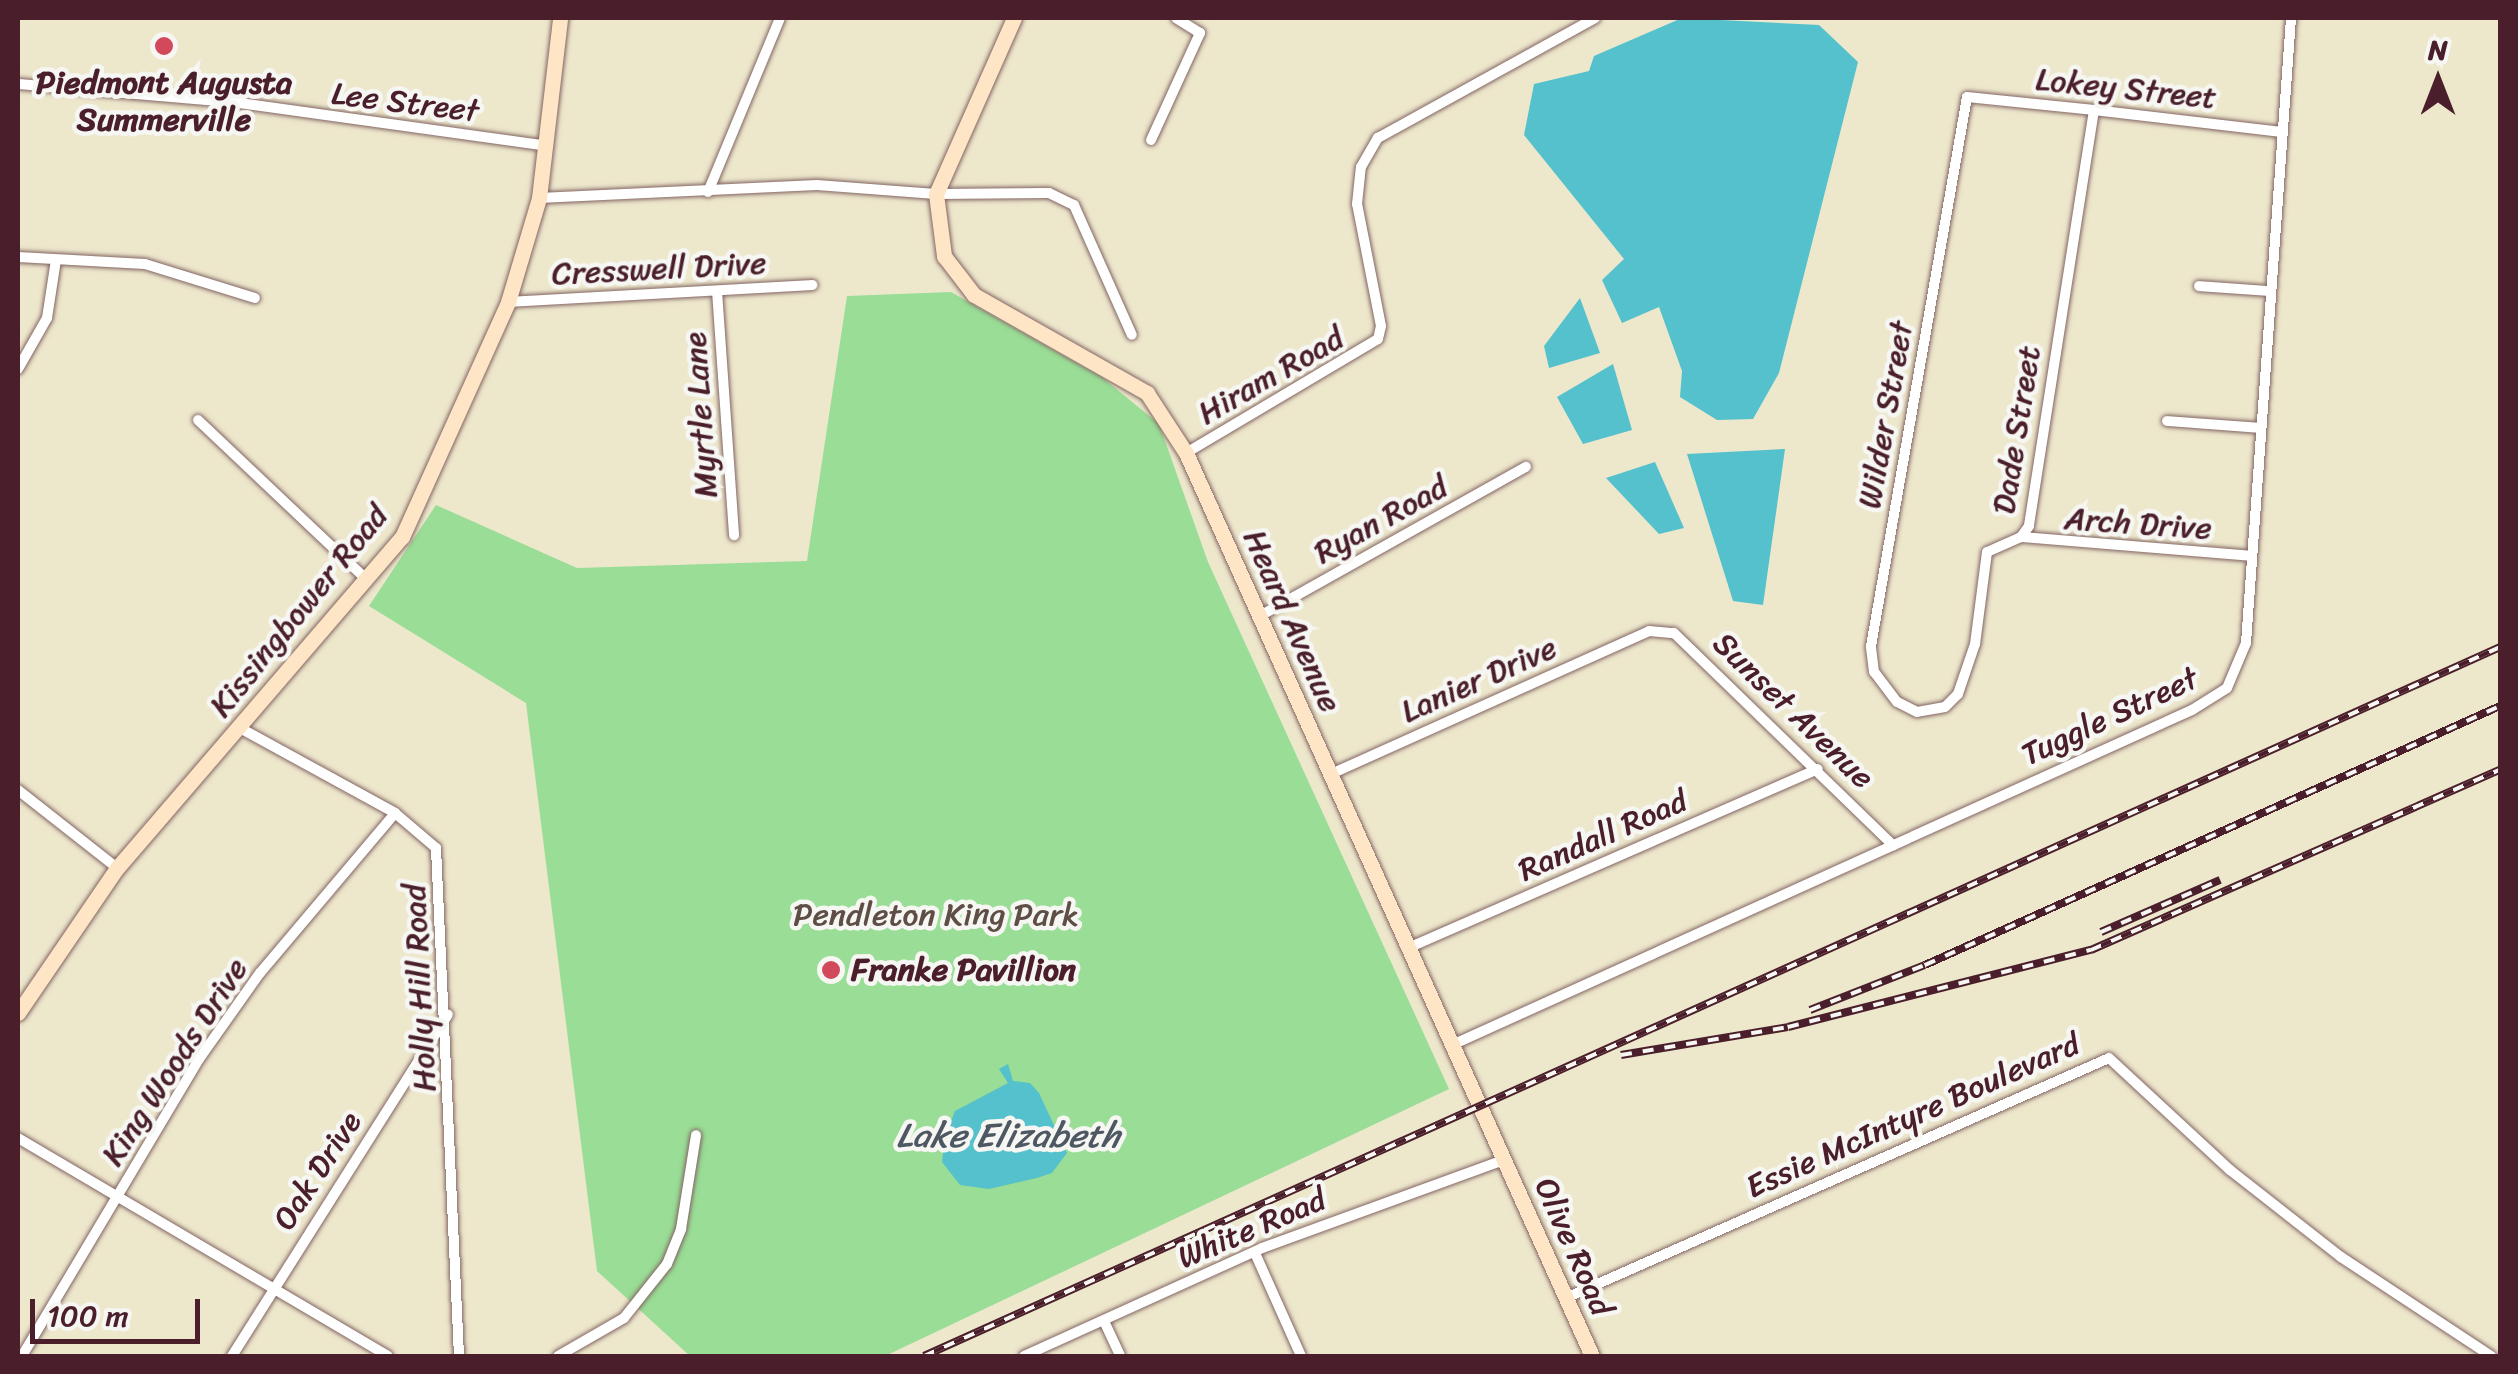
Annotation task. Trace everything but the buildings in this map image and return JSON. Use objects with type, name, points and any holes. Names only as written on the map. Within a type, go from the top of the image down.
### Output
[{"type":"street","name":"Kissingbower Road","points":[[18,1013],[117,868],[402,537],[508,302],[539,198],[560,18]]},
{"type":"street","points":[[708,192],[780,18]]},
{"type":"street","points":[[936,194],[1014,18]]},
{"type":"street","points":[[1151,140],[1200,33],[1176,18]]},
{"type":"street","name":"Hiram Road","points":[[1186,453],[1378,339],[1381,326],[1356,204],[1361,166],[1378,138],[1595,18]]},
{"type":"street","name":"Tuggle Street","points":[[1452,1045],[2218,696],[2233,680],[2246,647],[2291,18]]},
{"type":"street","name":"Lee Street","points":[[18,84],[238,103],[547,146]]},
{"type":"street","name":"Lokey Street","points":[[1967,97],[2280,132]]},
{"type":"street","name":"Wilder Street","points":[[1928,712],[1897,702],[1874,672],[1871,646],[1967,97]]},
{"type":"street","name":"Dade Street","points":[[1928,712],[1952,702],[1964,683],[1988,552],[2021,537],[2032,516],[2094,110]]},
{"type":"street","points":[[539,198],[818,185],[936,194],[1063,196],[1074,205],[1132,335]]},
{"type":"street","name":"Heard Avenue","points":[[936,194],[944,256],[974,295],[1132,382],[1147,394],[1186,453],[1504,1160]]},
{"type":"street","points":[[18,257],[145,264],[255,298]]},
{"type":"street","points":[[18,369],[47,318],[56,260]]},
{"type":"street","name":"Cresswell Drive","points":[[508,302],[813,285]]},
{"type":"street","points":[[2199,286],[2270,291]]},
{"type":"street","name":"Myrtle Lane","points":[[717,291],[734,536]]},
{"type":"street","points":[[198,420],[367,580]]},
{"type":"street","points":[[2167,421],[2260,428]]},
{"type":"street","name":"Ryan Road","points":[[1260,616],[1526,467]]},
{"type":"street","name":"Arch Drive","points":[[2021,537],[2251,556]]},
{"type":"street","name":"Sunset Avenue","points":[[1648,631],[1674,633],[1697,651],[1893,845]]},
{"type":"street","name":"Lanier Drive","points":[[1331,774],[1648,631]]},
{"type":"street","name":"Holly Hill Road","points":[[240,728],[396,813],[436,848],[448,1014],[460,1356]]},
{"type":"street","name":"Randall Road","points":[[1408,948],[1818,770]]},
{"type":"street","points":[[18,790],[117,868]]},
{"type":"street","name":"King Woods Drive","points":[[22,1356],[199,1059],[260,973],[396,813]]},
{"type":"street","name":"Oak Drive","points":[[232,1356],[448,1014]]},
{"type":"street","name":"Essie McIntyre Boulevard","points":[[1568,1297],[2109,1058],[2230,1170],[2341,1257],[2492,1356]]},
{"type":"street","points":[[558,1356],[624,1318],[667,1264],[681,1229],[696,1135]]},
{"type":"street","points":[[18,1138],[388,1356]]},
{"type":"street","name":"White Road","points":[[1024,1356],[1256,1253],[1504,1160]]},
{"type":"street","name":"Olive Road","points":[[1504,1160],[1592,1356]]},
{"type":"street","points":[[1256,1253],[1301,1356]]},
{"type":"street","points":[[1104,1321],[1120,1356]]},
{"type":"green space","name":"Pendleton King Park","points":[[951,292],[1103,378],[1159,424],[1208,562],[1449,1089],[885,1356],[690,1356],[597,1271],[526,703],[369,606],[436,505],[577,568],[807,561],[847,296]]},
{"type":"water","points":[[1682,18],[1819,25],[1858,62],[1779,373],[1753,419],[1717,420],[1680,397],[1682,371],[1659,307],[1622,323],[1602,280],[1624,259],[1524,135],[1534,84],[1589,71],[1594,56]]},
{"type":"water","points":[[1580,298],[1600,353],[1549,368],[1544,346]]},
{"type":"water","points":[[1613,364],[1632,430],[1583,444],[1557,397]]},
{"type":"water","points":[[1785,449],[1763,605],[1733,601],[1687,454]]},
{"type":"water","points":[[1655,462],[1684,528],[1659,534],[1606,478]]},
{"type":"water","name":"Lake Elizabeth","points":[[1008,1064],[1013,1081],[1030,1083],[1039,1093],[1067,1153],[1052,1173],[1037,1178],[989,1189],[960,1185],[942,1162],[945,1136],[955,1111],[1008,1083],[999,1069]]},
{"type":"railway","points":[[924,1356],[2500,647]]},
{"type":"railway","points":[[1810,1010],[1925,965],[2500,706]]},
{"type":"railway","points":[[1621,1055],[1788,1027],[2091,950],[2500,770]]},
{"type":"railway","points":[[2101,932],[2220,880]]},
{"type":"place","name":"Piedmont Augusta Summerville","points":[[164,46]]},
{"type":"place","name":"Franke Pavillion","points":[[831,970]]}]
